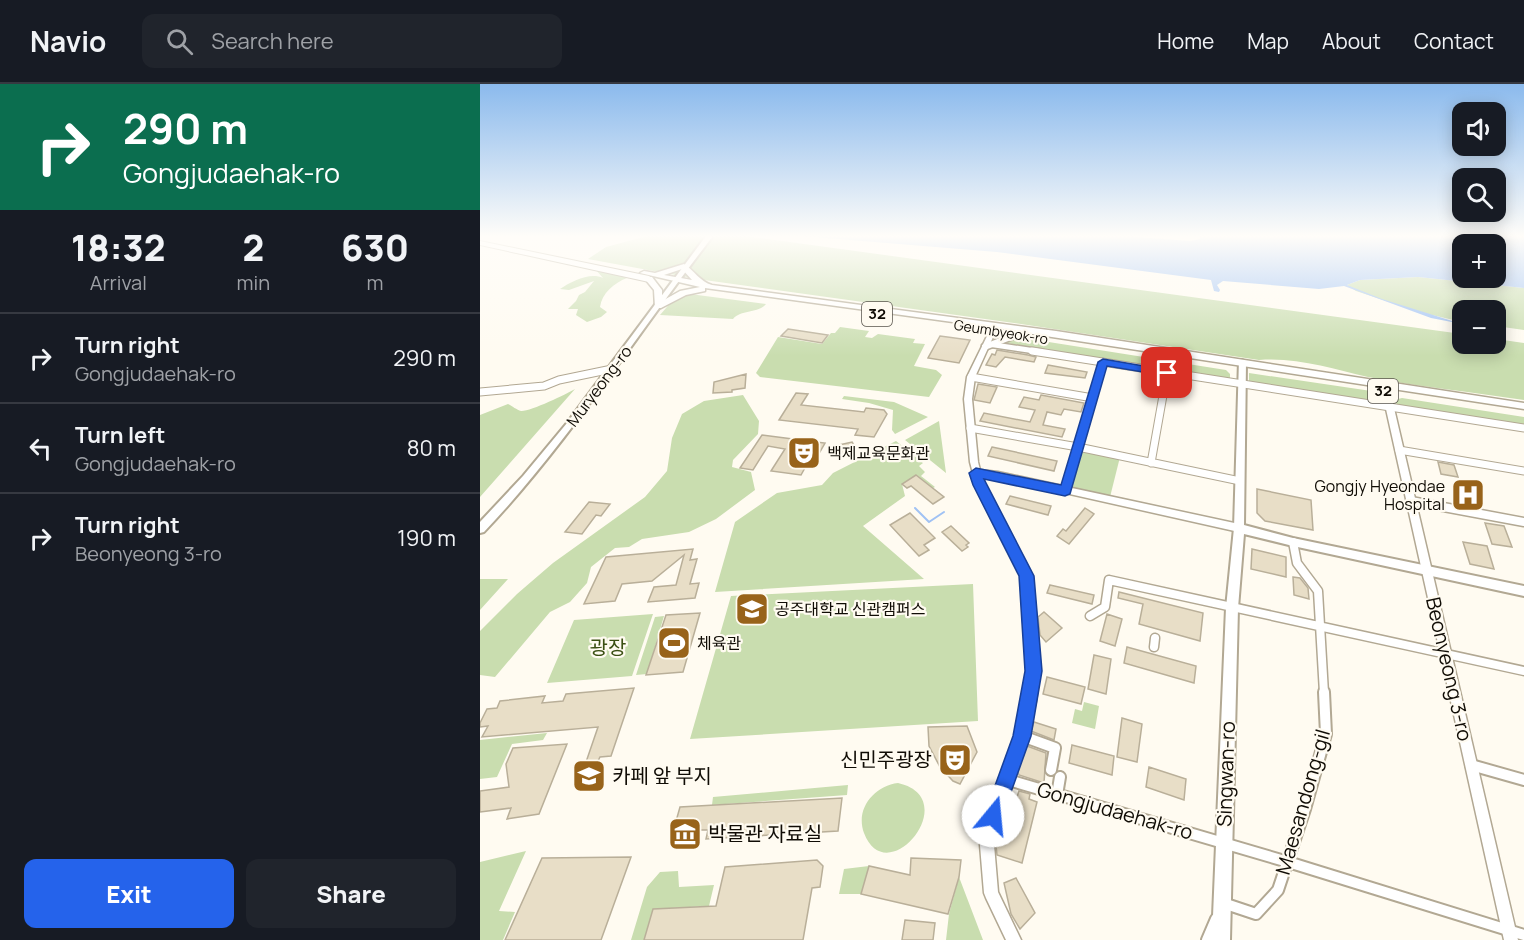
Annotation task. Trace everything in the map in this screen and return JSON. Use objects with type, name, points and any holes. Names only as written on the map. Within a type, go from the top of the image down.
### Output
[{"type":"main road","points":[[649,276],[658,290],[658,306]]},
{"type":"main road","name":"Geumbyeok-ro","points":[[649,276],[702,289],[966,327],[994,328],[1018,334],[1524,406]]},
{"type":"main road","name":"Muryeong-ro","points":[[480,529],[525,483],[612,369],[679,276]]},
{"type":"main road","points":[[692,276],[712,287]]},
{"type":"main road","name":"Geumbyeok-ro","points":[[675,282],[1242,366],[1524,414]]},
{"type":"main road","points":[[658,306],[672,297],[702,289]]},
{"type":"main road","points":[[966,327],[983,334],[987,345],[1018,334]]},
{"type":"main road","name":"Singwan-ro","points":[[1221,940],[1232,608],[1239,528],[1242,366]]},
{"type":"main road","points":[[1239,528],[1293,542],[1524,591]]},
{"type":"street","points":[[994,328],[971,377],[968,399],[970,428],[976,473],[980,485],[1027,576],[1034,671],[1022,736],[1005,779],[987,845],[991,893],[1014,940]]},
{"type":"street","points":[[987,345],[1524,428]]},
{"type":"street","points":[[1065,491],[1103,362]]},
{"type":"street","points":[[480,392],[544,386],[559,380],[612,369]]},
{"type":"street","points":[[1151,463],[1167,373]]},
{"type":"street","points":[[971,377],[1093,398]]},
{"type":"street","name":"Beonyeong 3-ro","points":[[1386,392],[1510,935]]},
{"type":"street","points":[[970,428],[1078,447],[1240,481]]},
{"type":"street","points":[[1399,450],[1524,471]]},
{"type":"street","points":[[976,473],[1239,528]]},
{"type":"street","points":[[1411,501],[1524,522]]},
{"type":"street","name":"Maesandong-gil","points":[[1222,903],[1256,914],[1278,890],[1326,734],[1318,591],[1297,563],[1293,542]]},
{"type":"street","points":[[1090,616],[1105,607],[1109,580],[1524,671]]},
{"type":"street","points":[[1022,736],[1056,744],[1057,795]]},
{"type":"street","points":[[1471,765],[1524,780]]},
{"type":"street","name":"Gongjudaehak-ro","points":[[1005,779],[1224,843]]},
{"type":"street","points":[[1224,843],[1510,935],[1524,935]]},
{"type":"street","points":[[1208,940],[1222,903]]},
{"type":"green space","points":[[592,276],[603,278],[601,276],[627,278],[613,286],[603,297],[600,307],[607,312],[587,322],[576,315],[578,309],[568,309],[594,281],[569,290],[560,289],[575,280]]},
{"type":"green space","points":[[680,276],[1038,276],[1452,333],[1452,354],[1506,354],[1506,340],[1524,343],[1524,400],[1388,381],[1301,362],[1259,360]]},
{"type":"green space","points":[[1418,277],[1452,281],[1452,288],[1506,288],[1506,286],[1524,288],[1524,330],[1506,327],[1506,300],[1452,300],[1452,320],[1419,312],[1356,291],[1347,285],[1360,280]]},
{"type":"green space","points":[[690,294],[766,304],[733,319],[660,315],[672,301]]},
{"type":"green space","points":[[840,327],[869,331],[865,337],[872,338],[878,334],[915,339],[913,343],[925,344],[914,366],[936,370],[942,375],[929,397],[760,377],[756,373],[778,337],[822,344],[831,333],[835,333]]},
{"type":"green space","points":[[1017,337],[1226,370],[1230,374],[1230,380],[1006,343]]},
{"type":"green space","points":[[1249,373],[1378,392],[1386,403],[1249,383]]},
{"type":"green space","points":[[575,389],[480,497],[480,415],[508,404],[525,411]]},
{"type":"green space","points":[[743,395],[759,421],[758,434],[733,460],[732,467],[751,472],[755,490],[716,519],[689,532],[642,539],[629,547],[615,548],[591,567],[587,583],[570,602],[550,612],[495,677],[480,675],[480,631],[517,594],[553,563],[645,497],[667,471],[672,438],[682,414],[704,401]]},
{"type":"green space","points":[[844,396],[894,402],[928,417],[895,434],[892,430],[893,410],[842,399]]},
{"type":"green space","points":[[1402,398],[1524,417],[1524,426],[1398,406],[1394,400]]},
{"type":"green space","points":[[939,421],[946,473],[905,440]]},
{"type":"green space","points":[[896,441],[923,463],[919,466],[925,472],[921,476],[935,487],[933,488],[916,475],[902,484],[905,496],[863,526],[924,579],[715,592],[735,522],[777,493],[822,485],[833,473]]},
{"type":"green space","points":[[1082,449],[1120,457],[1110,497],[1070,488]]},
{"type":"green space","points":[[480,579],[508,579],[480,610]]},
{"type":"green space","points":[[973,584],[978,721],[690,739],[731,596]]},
{"type":"green space","name":"광장","points":[[653,614],[632,676],[547,683],[574,620]]},
{"type":"green space","points":[[664,616],[647,674],[636,675],[655,617]]},
{"type":"green space","points":[[1084,702],[1099,706],[1095,729],[1072,723],[1075,709],[1082,711]]},
{"type":"green space","points":[[547,733],[543,740],[512,744],[497,777],[480,779],[480,740]]},
{"type":"green space","points":[[898,783],[917,792],[924,806],[923,821],[915,836],[903,848],[888,853],[875,849],[864,833],[862,815],[864,807],[874,794],[889,785]]},
{"type":"green space","points":[[848,785],[847,795],[712,805],[713,797]]},
{"type":"green space","points":[[526,851],[499,911],[515,912],[503,940],[480,940],[480,862]]},
{"type":"green space","points":[[869,866],[861,894],[839,894],[844,869]]},
{"type":"green space","points":[[678,871],[679,887],[714,885],[709,906],[653,909],[644,940],[631,940],[647,887],[660,872]]},
{"type":"green space","points":[[959,877],[983,940],[946,940],[949,914]]},
{"type":"water","points":[[1180,276],[1452,276],[1452,281],[1418,277],[1360,280],[1347,285],[1452,322],[1431,318],[1344,286],[1319,289],[1223,281],[1217,285],[1219,292],[1214,291],[1211,280]]},
{"type":"water","points":[[1506,276],[1524,276],[1524,288],[1506,286]]},
{"type":"building","points":[[788,329],[828,335],[822,343],[781,336]]},
{"type":"building","points":[[940,336],[970,340],[959,363],[928,358]]},
{"type":"building","points":[[997,350],[1036,357],[1034,362],[1005,357],[996,367],[986,365]]},
{"type":"building","points":[[1048,365],[1087,372],[1085,378],[1045,373]]},
{"type":"building","points":[[746,374],[745,388],[732,390],[732,392],[713,393],[714,382]]},
{"type":"building","points":[[978,384],[997,387],[990,403],[974,400]]},
{"type":"building","points":[[796,393],[808,394],[801,405],[864,412],[866,408],[884,410],[887,414],[874,437],[855,435],[858,429],[779,420]]},
{"type":"building","points":[[1041,395],[1084,403],[1081,412],[1064,409],[1061,415],[1047,412],[1043,425],[1065,429],[1062,437],[980,421],[984,413],[1030,422],[1035,410],[1019,407],[1024,397],[1039,400]]},
{"type":"building","name":"백제교육문화관","points":[[762,435],[825,443],[817,457],[811,457],[801,475],[771,471],[785,449],[768,446],[753,470],[740,468]]},
{"type":"building","points":[[852,442],[856,448],[851,454],[841,456],[836,454],[834,449],[839,445]]},
{"type":"building","points":[[992,447],[1057,461],[1054,471],[988,456]]},
{"type":"building","points":[[1438,462],[1454,465],[1458,477],[1441,474]]},
{"type":"building","points":[[916,475],[944,497],[933,504],[911,486],[907,488],[902,484]]},
{"type":"building","points":[[1257,489],[1311,500],[1313,530],[1265,521],[1257,513]]},
{"type":"building","points":[[1010,496],[1051,506],[1048,515],[1006,504]]},
{"type":"building","points":[[589,502],[610,504],[601,516],[596,515],[582,534],[565,532]]},
{"type":"building","points":[[1085,508],[1094,514],[1069,544],[1057,536],[1063,529],[1066,531]]},
{"type":"building","points":[[910,513],[935,538],[924,545],[929,550],[919,556],[890,525]]},
{"type":"building","points":[[1485,523],[1504,526],[1512,547],[1492,544]]},
{"type":"building","points":[[951,526],[969,543],[966,545],[968,547],[962,551],[942,532]]},
{"type":"building","points":[[1463,542],[1487,546],[1494,569],[1470,564]]},
{"type":"building","points":[[693,549],[690,560],[697,559],[690,584],[699,583],[695,598],[648,602],[654,587],[676,585],[684,555],[652,581],[622,584],[615,601],[584,604],[606,557]]},
{"type":"building","points":[[1252,549],[1286,557],[1286,577],[1251,569]]},
{"type":"building","points":[[1293,577],[1300,578],[1308,588],[1309,599],[1294,595]]},
{"type":"building","points":[[1050,585],[1094,595],[1092,604],[1047,593]]},
{"type":"building","points":[[1119,592],[1203,613],[1200,641],[1139,624],[1143,604],[1118,598]]},
{"type":"building","points":[[1044,612],[1062,628],[1046,642],[1040,635],[1038,617]]},
{"type":"building","name":"체육관","points":[[700,613],[683,672],[646,675],[666,615]]},
{"type":"building","points":[[1107,614],[1122,619],[1115,646],[1100,641]]},
{"type":"building","points":[[1127,647],[1196,666],[1194,683],[1124,663]]},
{"type":"building","points":[[1094,655],[1111,659],[1106,694],[1088,689]]},
{"type":"building","points":[[1047,677],[1085,687],[1081,704],[1043,694]]},
{"type":"building","points":[[634,688],[611,756],[600,757],[597,763],[585,765],[598,727],[482,737],[488,726],[480,727],[480,723],[487,709],[497,708],[500,701],[545,696],[542,703],[563,701],[566,694]]},
{"type":"building","points":[[1122,718],[1142,724],[1137,762],[1117,757]]},
{"type":"building","points":[[1034,722],[1056,729],[1054,740],[1031,731]]},
{"type":"building","name":"신민주광장","points":[[967,726],[977,752],[960,784],[953,781],[940,767],[929,746],[928,727]]},
{"type":"building","points":[[567,744],[539,814],[507,819],[511,808],[480,812],[480,791],[509,787],[506,764],[513,748]]},
{"type":"building","points":[[1072,745],[1114,756],[1112,775],[1069,763]]},
{"type":"building","points":[[1027,746],[1046,753],[1044,783],[1019,775],[1017,770]]},
{"type":"building","points":[[1149,767],[1186,779],[1184,800],[1146,787]]},
{"type":"building","points":[[1019,791],[1030,794],[1029,799],[1037,802],[1022,863],[997,855],[996,845],[1009,794],[1017,797]]},
{"type":"building","points":[[842,798],[838,831],[706,839],[708,830],[691,830],[685,838],[671,839],[680,807]]},
{"type":"building","points":[[631,857],[601,940],[505,940],[542,858]]},
{"type":"building","points":[[911,858],[961,860],[959,877],[948,914],[861,894],[869,866],[910,875]]},
{"type":"building","points":[[817,860],[823,866],[820,887],[812,888],[803,940],[644,940],[653,909],[716,906],[725,867]]},
{"type":"building","points":[[1016,878],[1035,913],[1020,929],[1011,914],[1004,883]]},
{"type":"building","points":[[905,920],[935,923],[933,940],[902,940]]},
{"type":"waterway","points":[[915,508],[929,522],[944,512]]},
{"type":"place","name":"백제교육문화관","points":[[804,453]]},
{"type":"place","name":"Gongjy Hyeondae Hospital","points":[[1468,495]]},
{"type":"place","name":"공주대학교 신관캠퍼스","points":[[752,609]]},
{"type":"place","name":"체육관","points":[[674,643]]},
{"type":"place","name":"신민주광장","points":[[955,760]]},
{"type":"place","name":"카페 앞 부지","points":[[589,776]]},
{"type":"place","name":"박물관 자료실","points":[[685,834]]},
{"type":"route","points":[[993,816],[1022,736],[1034,671],[1027,576],[976,473],[1065,491],[1103,362],[1167,373]]}]
